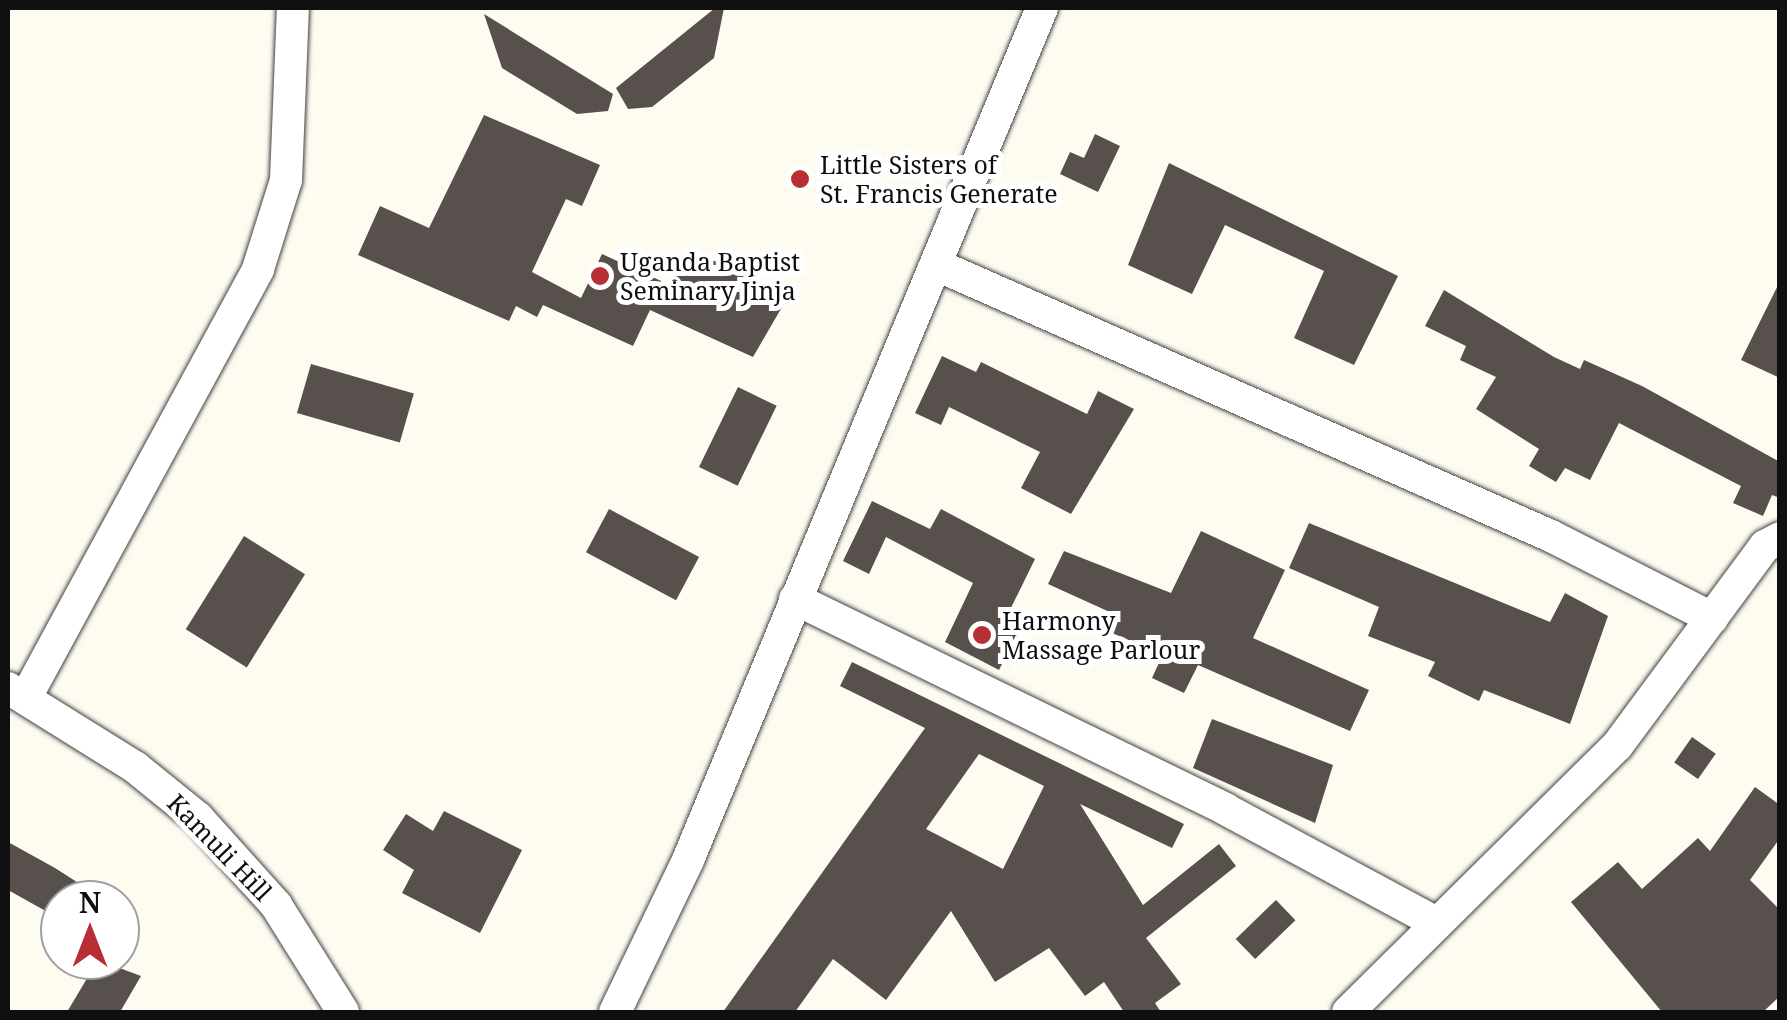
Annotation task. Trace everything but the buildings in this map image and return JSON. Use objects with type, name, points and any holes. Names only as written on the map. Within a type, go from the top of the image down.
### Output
[{"type":"street","points":[[17,692],[258,269],[286,180],[293,8]]},
{"type":"street","points":[[615,1012],[688,860],[939,266],[1042,8]]},
{"type":"street","points":[[939,266],[1551,536],[1712,618]]},
{"type":"street","points":[[1348,1012],[1617,746],[1764,546],[1780,538]]},
{"type":"street","points":[[796,599],[1225,809],[1436,923]]},
{"type":"street","name":"Kamuli Hill","points":[[17,692],[198,818],[276,905],[343,1012]]},
{"type":"place","name":"Little Sisters of St. Francis Generate","points":[[800,179]]},
{"type":"place","name":"Uganda Baptist Seminary Jinja","points":[[600,276]]},
{"type":"place","name":"Harmony Massage Parlour","points":[[982,635]]}]
